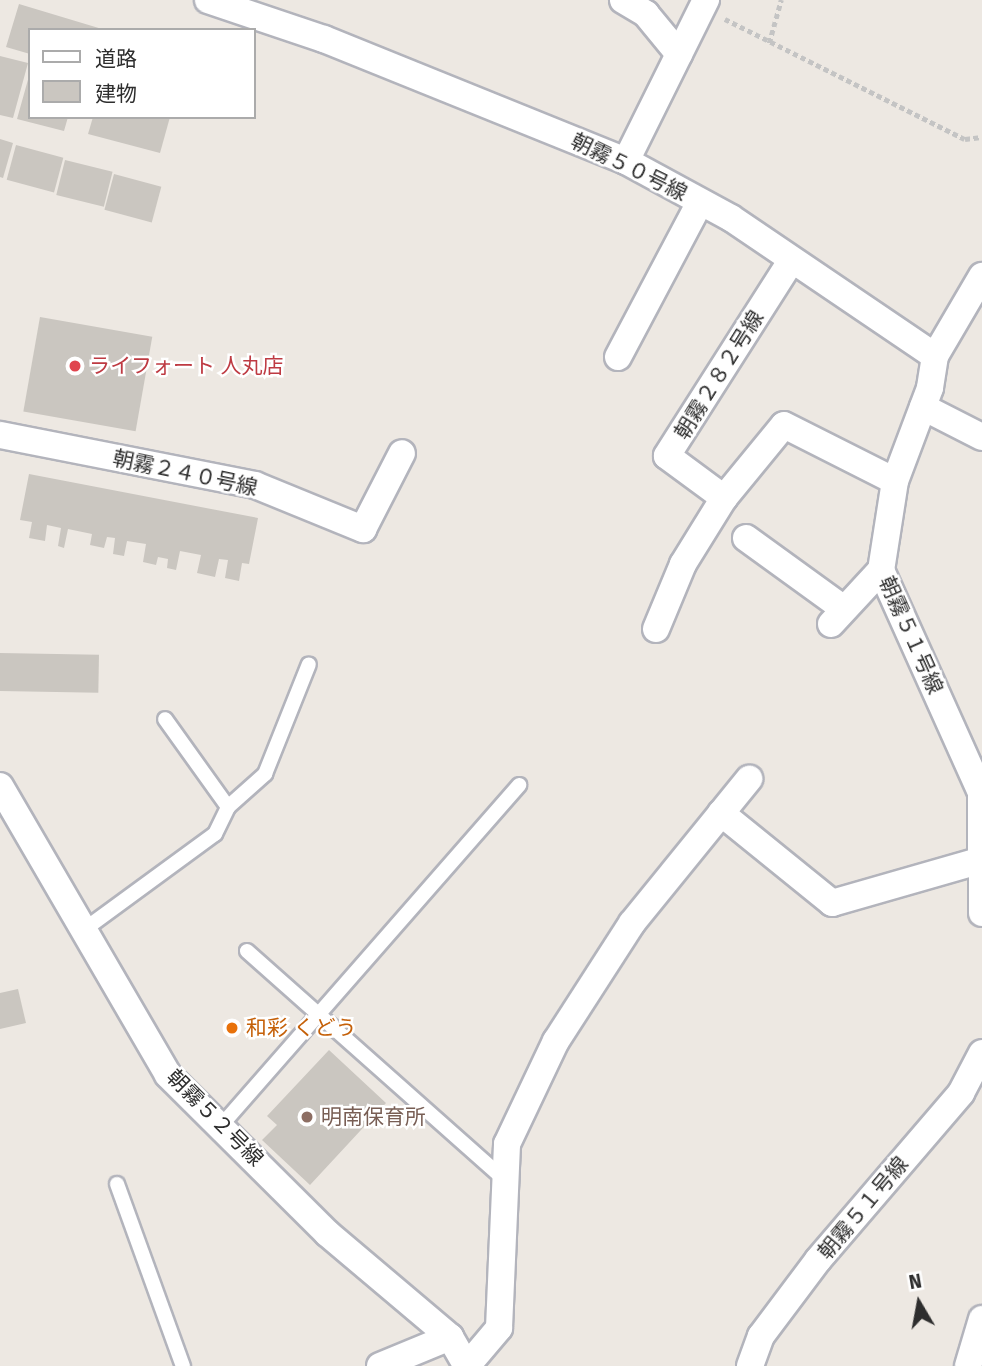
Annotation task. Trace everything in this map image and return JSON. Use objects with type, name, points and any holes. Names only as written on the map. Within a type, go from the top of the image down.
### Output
[{"type":"street","name":"朝霧５０号線","points":[[208,0],[324,39],[626,161],[700,202],[935,356]]},
{"type":"street","points":[[623,0],[646,14],[679,54]]},
{"type":"street","points":[[626,161],[704,4]]},
{"type":"street","points":[[618,358],[700,202]]},
{"type":"street","name":"朝霧２８２号線","points":[[724,498],[667,456],[791,261]]},
{"type":"street","points":[[935,356],[980,283]]},
{"type":"street","name":"朝霧５１号線","points":[[935,356],[923,407],[895,481],[881,570],[981,792],[982,913]]},
{"type":"street","points":[[923,407],[982,437]]},
{"type":"street","points":[[656,629],[683,564],[724,498],[784,425],[895,481]]},
{"type":"street","name":"朝霧２４０号線","points":[[0,435],[255,485],[363,529],[402,453]]},
{"type":"street","points":[[746,538],[837,617],[881,570]]},
{"type":"street","points":[[467,1366],[499,1328],[507,1144],[556,1041],[632,923],[749,779]]},
{"type":"street","name":"朝霧５２号線","points":[[0,786],[168,1075],[327,1233],[450,1337],[467,1366]]},
{"type":"street","points":[[721,813],[832,903],[981,860]]},
{"type":"street","name":"朝霧５１号線","points":[[750,1366],[761,1336],[818,1261],[961,1093],[982,1053]]},
{"type":"street","points":[[968,1366],[982,1319]]},
{"type":"street","points":[[380,1366],[450,1337]]},
{"type":"lane","points":[[85,929],[215,834],[228,807],[265,774],[309,664]]},
{"type":"lane","points":[[165,719],[228,807]]},
{"type":"lane","points":[[219,1128],[519,785]]},
{"type":"lane","points":[[247,951],[505,1180]]},
{"type":"lane","points":[[117,1184],[183,1366]]},
{"type":"path","points":[[769,43],[781,0]]},
{"type":"path","points":[[704,4],[769,43],[965,139],[982,137]]},
{"type":"building","points":[[19,4],[99,28],[28,28],[28,53],[6,47]]},
{"type":"building","points":[[0,56],[28,63],[13,118],[0,115]]},
{"type":"building","points":[[28,80],[28,119],[67,119],[64,131],[17,119]]},
{"type":"building","points":[[92,119],[169,119],[160,153],[88,134]]},
{"type":"building","points":[[0,139],[13,143],[3,178],[0,177]]},
{"type":"building","points":[[16,145],[63,158],[54,192],[7,180]]},
{"type":"building","points":[[65,160],[113,172],[104,207],[56,195]]},
{"type":"building","points":[[114,174],[161,187],[152,222],[104,210]]},
{"type":"building","points":[[40,317],[152,337],[136,431],[23,412]]},
{"type":"building","points":[[29,474],[258,518],[249,564],[242,563],[239,581],[225,578],[228,560],[219,559],[215,577],[197,573],[201,555],[180,551],[176,570],[167,568],[168,559],[158,557],[156,565],[143,562],[146,544],[127,541],[124,556],[113,554],[115,538],[107,537],[104,548],[90,545],[92,534],[68,529],[64,548],[58,546],[61,528],[47,525],[45,541],[29,538],[32,522],[20,520]]},
{"type":"building","points":[[0,653],[99,655],[98,693],[0,691]]},
{"type":"building","points":[[18,989],[26,1023],[0,1029],[0,993]]},
{"type":"building","points":[[329,1050],[386,1103],[310,1185],[262,1140],[277,1125],[267,1116]]},
{"type":"place","name":"ライフォート 人丸店","points":[[75,366]]},
{"type":"place","name":"和彩 くどう","points":[[232,1028]]},
{"type":"place","name":"明南保育所","points":[[307,1117]]}]
